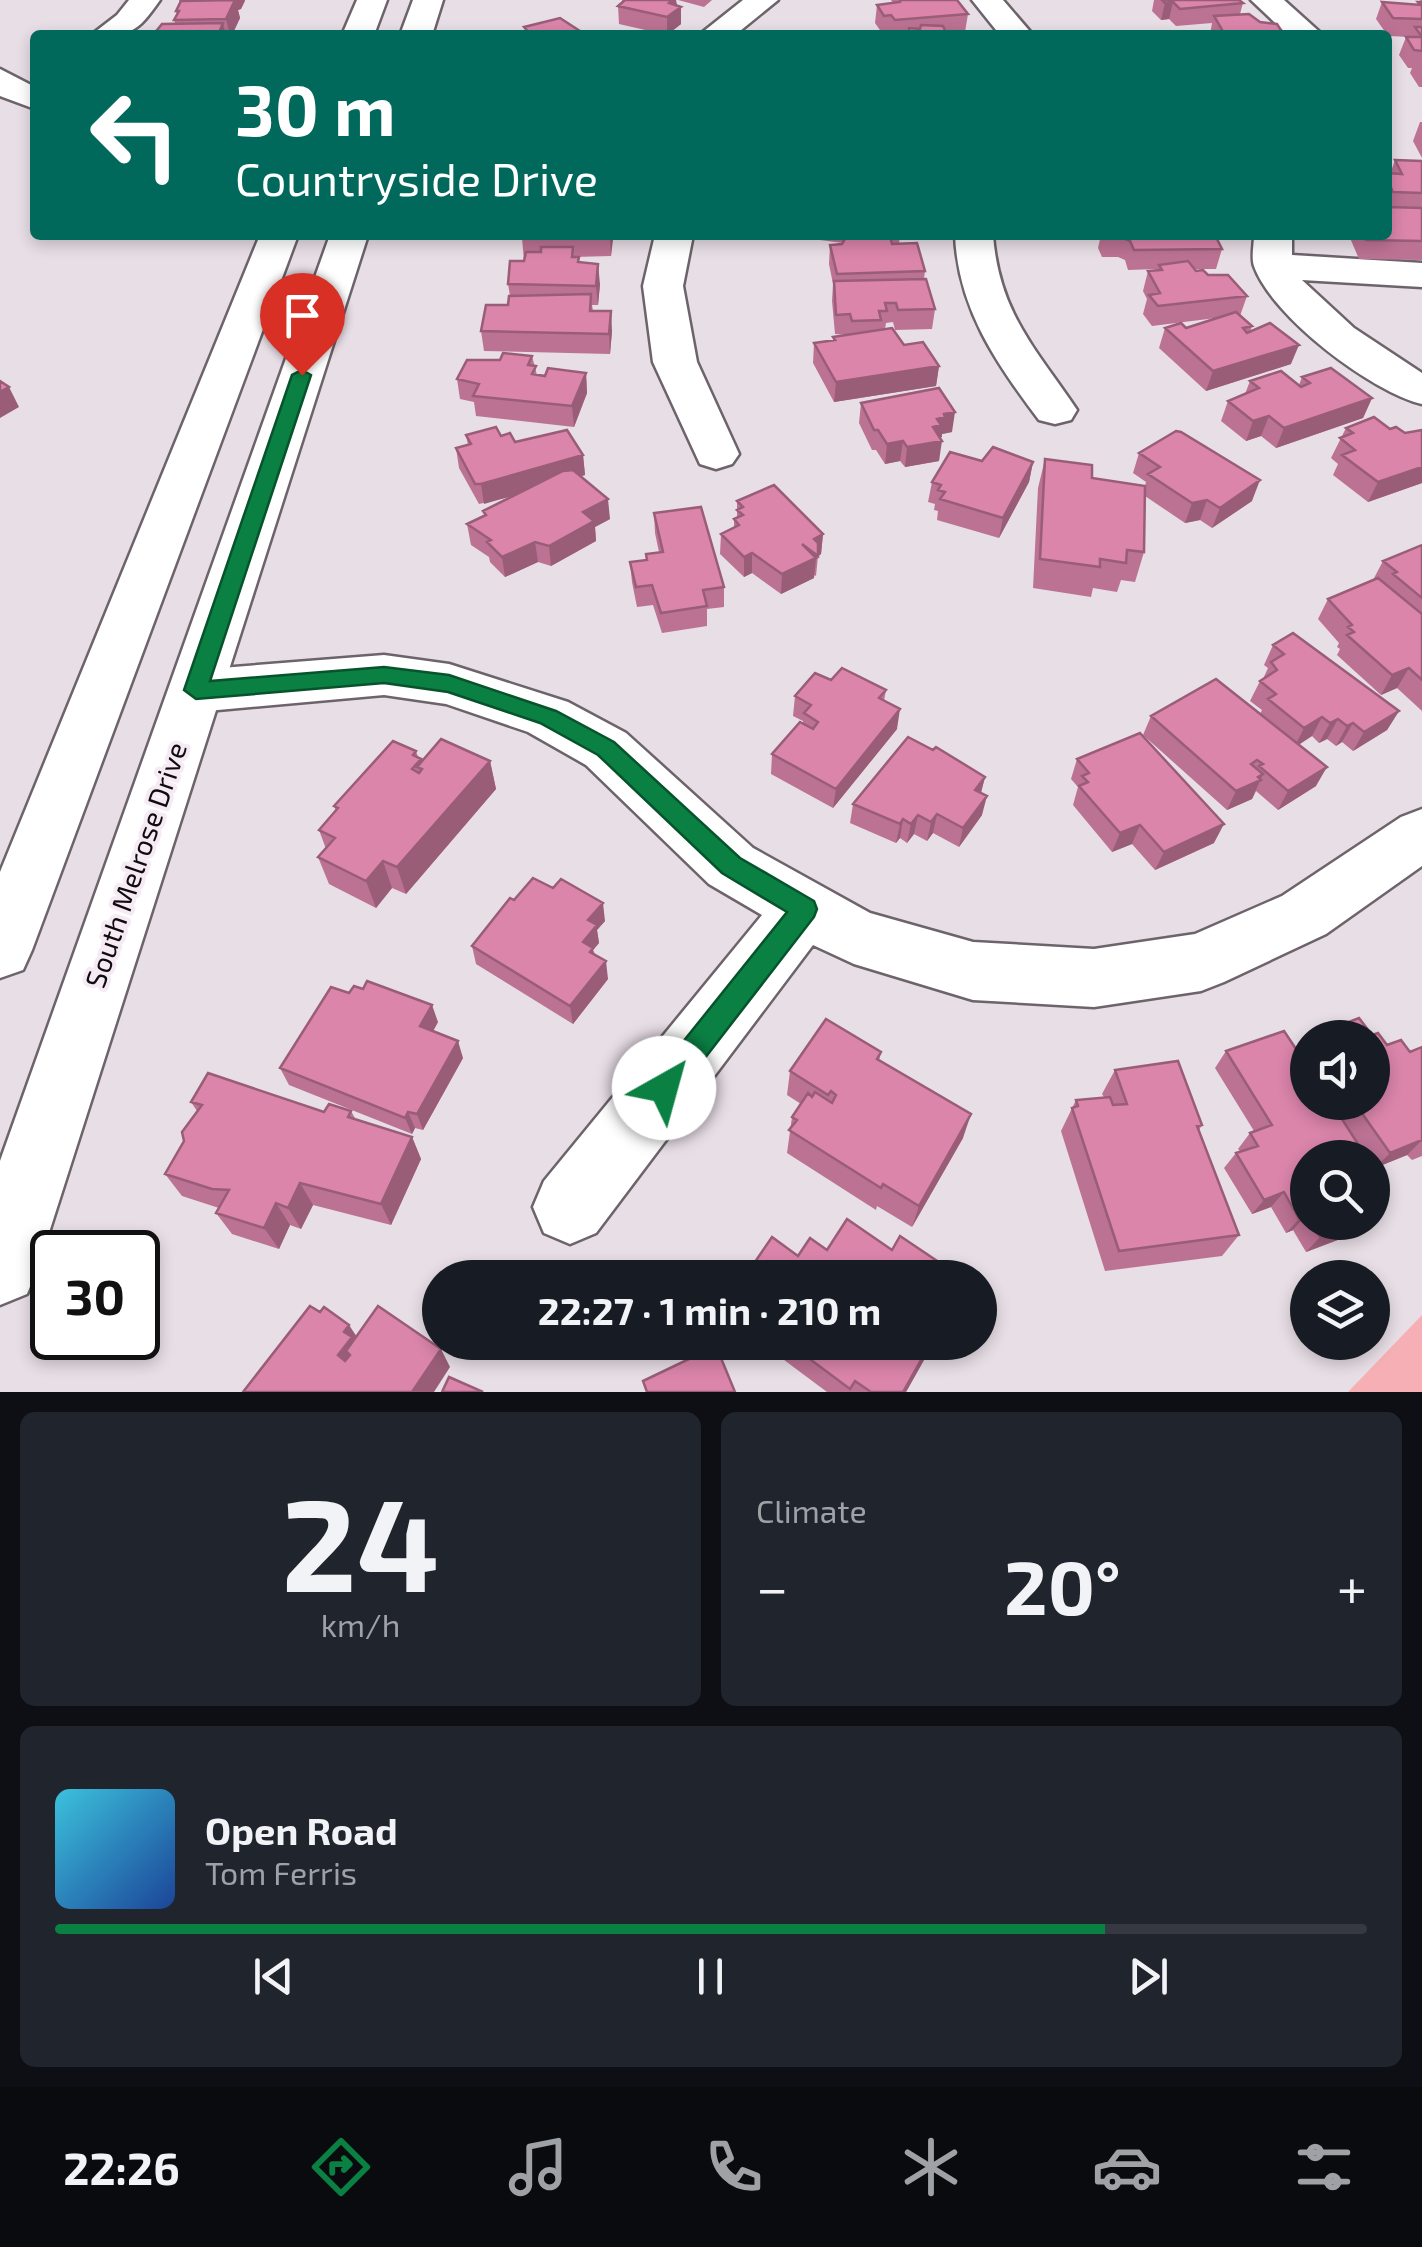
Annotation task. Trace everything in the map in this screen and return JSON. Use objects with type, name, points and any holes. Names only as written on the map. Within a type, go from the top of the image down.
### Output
[{"type":"street","points":[[115,30],[128,22],[145,0]]},
{"type":"street","points":[[360,30],[372,0]]},
{"type":"street","points":[[418,30],[428,0]]},
{"type":"street","points":[[722,30],[764,0]]},
{"type":"street","points":[[987,0],[1012,30]]},
{"type":"street","points":[[1266,0],[1301,30]]},
{"type":"street","points":[[30,67],[0,78],[14,91],[30,96]]},
{"type":"street","points":[[0,950],[277,240]]},
{"type":"street","name":"South Melrose Drive","points":[[0,1267],[346,240]]},
{"type":"street","points":[[673,240],[664,286],[675,362],[716,454]]},
{"type":"street","points":[[974,240],[976,274],[1010,353],[1054,410]]},
{"type":"street","points":[[1274,251],[1422,275]]},
{"type":"street","points":[[1274,251],[1302,304],[1372,364],[1422,391]]},
{"type":"street","points":[[196,690],[384,675],[449,684],[548,717],[606,749],[731,866],[854,936],[973,972],[1094,978],[1201,962],[1304,916],[1422,834]]},
{"type":"street","points":[[570,1207],[804,909]]},
{"type":"shaded area","points":[[1422,1315],[1422,1392],[1348,1392],[1379,1360],[1390,1360],[1390,1348]]},
{"type":"building","points":[[235,0],[226,19],[174,20],[181,1]]},
{"type":"building","points":[[625,0],[672,0],[669,3],[681,7],[667,17],[618,6]]},
{"type":"building","points":[[900,0],[957,0],[968,14],[895,20],[891,15],[884,16],[877,5]]},
{"type":"building","points":[[1162,0],[1243,3],[1180,9],[1173,2]]},
{"type":"building","points":[[1382,2],[1422,2],[1422,19],[1393,18]]},
{"type":"building","points":[[1249,14],[1260,22],[1277,24],[1281,30],[1222,30],[1214,16]]},
{"type":"building","points":[[560,18],[578,30],[527,30],[524,27]]},
{"type":"building","points":[[223,23],[220,30],[157,30],[162,24]]},
{"type":"building","points":[[921,25],[943,26],[945,30],[909,30],[920,29]]},
{"type":"building","points":[[1406,37],[1422,37],[1422,51],[1414,50]]},
{"type":"building","points":[[1395,160],[1422,161],[1422,193],[1393,192],[1392,173],[1402,174]]},
{"type":"building","points":[[1392,207],[1422,208],[1422,241],[1366,240],[1392,240]]},
{"type":"building","points":[[844,240],[917,243],[925,271],[837,274],[830,245],[842,244]]},
{"type":"building","points":[[1218,240],[1222,249],[1134,250],[1130,241]]},
{"type":"building","points":[[541,247],[573,247],[572,257],[579,257],[578,262],[598,264],[596,286],[508,284],[510,261],[524,261],[526,252],[541,252]]},
{"type":"building","points":[[1188,261],[1196,271],[1228,275],[1247,296],[1158,306],[1149,295],[1160,293],[1148,271],[1162,270],[1159,265]]},
{"type":"building","points":[[926,279],[935,309],[898,310],[896,303],[885,303],[887,311],[879,311],[881,320],[852,321],[850,314],[836,315],[834,281]]},
{"type":"building","points":[[591,294],[590,311],[611,311],[609,334],[481,331],[486,305],[508,305],[509,296]]},
{"type":"building","points":[[1236,312],[1252,326],[1243,328],[1247,333],[1270,323],[1299,345],[1213,371],[1165,328],[1181,323],[1186,328]]},
{"type":"building","points":[[892,328],[904,345],[923,342],[939,366],[836,382],[814,343],[835,340],[833,337]]},
{"type":"building","points":[[503,353],[532,356],[528,365],[536,366],[532,374],[545,376],[548,368],[586,373],[572,406],[473,396],[479,384],[457,379],[467,360],[500,360]]},
{"type":"building","points":[[1331,368],[1372,398],[1284,428],[1269,416],[1253,421],[1228,401],[1259,388],[1250,381],[1281,371],[1301,387],[1310,383],[1302,377]]},
{"type":"building","points":[[939,388],[955,412],[944,414],[945,417],[937,419],[941,425],[933,427],[942,441],[907,447],[903,441],[887,444],[874,430],[861,403]]},
{"type":"building","points":[[1374,417],[1390,429],[1396,427],[1405,433],[1422,430],[1422,467],[1378,482],[1342,455],[1355,450],[1340,438],[1353,433],[1346,428]]},
{"type":"building","points":[[496,427],[501,436],[510,433],[515,442],[567,430],[583,455],[475,484],[456,448],[471,444],[466,435]]},
{"type":"building","points":[[1176,431],[1260,480],[1220,508],[1207,500],[1192,503],[1148,474],[1160,467],[1139,453]]},
{"type":"building","points":[[993,447],[1033,462],[1003,518],[940,499],[945,492],[938,490],[941,485],[932,482],[950,452],[982,461]]},
{"type":"building","points":[[1045,459],[1092,465],[1092,478],[1145,486],[1144,552],[1127,550],[1126,563],[1100,559],[1100,567],[1040,559]]},
{"type":"building","points":[[573,470],[608,499],[583,512],[594,521],[549,546],[535,542],[502,557],[487,542],[491,540],[467,524],[486,515],[483,511],[563,471]]},
{"type":"building","points":[[774,485],[823,534],[814,539],[818,556],[802,544],[816,558],[782,574],[752,553],[744,557],[721,534],[739,525],[734,519],[743,515],[737,510],[743,507],[737,501]]},
{"type":"building","points":[[701,507],[724,587],[703,590],[707,606],[661,613],[652,585],[636,587],[630,562],[647,560],[646,554],[663,552],[654,513]]},
{"type":"building","points":[[1422,545],[1422,598],[1383,561]]},
{"type":"building","points":[[1378,578],[1422,614],[1422,680],[1409,668],[1392,675],[1347,635],[1354,632],[1348,627],[1352,625],[1328,599]]},
{"type":"building","points":[[1293,633],[1399,711],[1364,732],[1353,723],[1347,726],[1338,719],[1330,723],[1322,717],[1304,728],[1268,699],[1276,694],[1260,681],[1277,670],[1271,662],[1284,654],[1273,645]]},
{"type":"building","points":[[842,668],[886,690],[879,698],[900,709],[836,789],[772,754],[800,722],[813,729],[818,722],[804,713],[811,705],[795,696],[815,673],[831,680]]},
{"type":"building","points":[[1216,679],[1327,767],[1288,791],[1257,760],[1251,764],[1263,774],[1258,777],[1261,780],[1236,791],[1151,716]]},
{"type":"building","points":[[1140,733],[1224,824],[1164,852],[1140,825],[1120,833],[1079,786],[1088,782],[1082,776],[1089,773],[1077,759]]},
{"type":"building","points":[[908,737],[933,750],[936,747],[985,777],[975,790],[987,796],[963,828],[937,814],[931,822],[918,815],[911,824],[903,819],[900,824],[853,804]]},
{"type":"building","points":[[441,739],[490,761],[397,867],[383,861],[366,881],[318,857],[335,838],[319,830],[338,808],[334,806],[393,741],[416,751],[413,755],[421,759],[412,769],[419,773],[422,769],[417,767]]},
{"type":"building","points":[[533,878],[553,888],[561,879],[603,903],[588,920],[597,925],[583,942],[593,948],[590,952],[606,961],[570,1006],[472,946],[510,898],[514,900]]},
{"type":"building","points":[[367,981],[432,1005],[420,1026],[458,1041],[417,1114],[408,1112],[405,1118],[280,1068],[331,987],[349,993],[354,986],[363,989]]},
{"type":"building","points":[[826,1019],[881,1052],[877,1059],[971,1114],[919,1206],[883,1184],[881,1188],[789,1130],[797,1120],[792,1117],[808,1093],[812,1097],[815,1092],[832,1103],[836,1095],[831,1091],[828,1095],[790,1071]]},
{"type":"building","points":[[1284,1031],[1290,1040],[1290,1120],[1343,1120],[1355,1140],[1290,1140],[1290,1203],[1284,1192],[1264,1200],[1236,1153],[1258,1146],[1250,1133],[1272,1125],[1226,1051]]},
{"type":"building","points":[[1401,1040],[1410,1052],[1422,1047],[1422,1140],[1390,1153],[1390,1140],[1381,1140],[1367,1120],[1390,1120],[1390,1044]]},
{"type":"building","points":[[1178,1061],[1202,1125],[1197,1126],[1239,1235],[1119,1251],[1072,1108],[1078,1106],[1076,1100],[1110,1097],[1113,1105],[1127,1104],[1115,1070]]},
{"type":"building","points":[[208,1073],[324,1112],[329,1104],[351,1111],[348,1117],[412,1137],[381,1204],[300,1183],[288,1208],[276,1203],[264,1228],[216,1213],[229,1190],[212,1189],[165,1174],[184,1141],[182,1132],[202,1105],[191,1102]]},
{"type":"building","points":[[847,1219],[892,1250],[900,1236],[936,1260],[756,1260],[772,1237],[798,1256],[810,1238],[827,1250]]},
{"type":"building","points":[[310,1306],[320,1312],[324,1307],[349,1325],[344,1332],[352,1337],[338,1355],[345,1361],[350,1355],[346,1351],[378,1306],[422,1336],[422,1360],[434,1360],[412,1392],[243,1392]]},
{"type":"building","points":[[687,1360],[722,1360],[735,1392],[647,1392],[643,1381]]},
{"type":"building","points":[[811,1360],[921,1360],[903,1392],[871,1392],[855,1381],[850,1389]]},
{"type":"building","points":[[449,1377],[483,1392],[442,1392]]},
{"type":"route","points":[[302,375],[196,690],[384,675],[449,684],[548,717],[606,749],[731,866],[804,909],[664,1088]]}]
